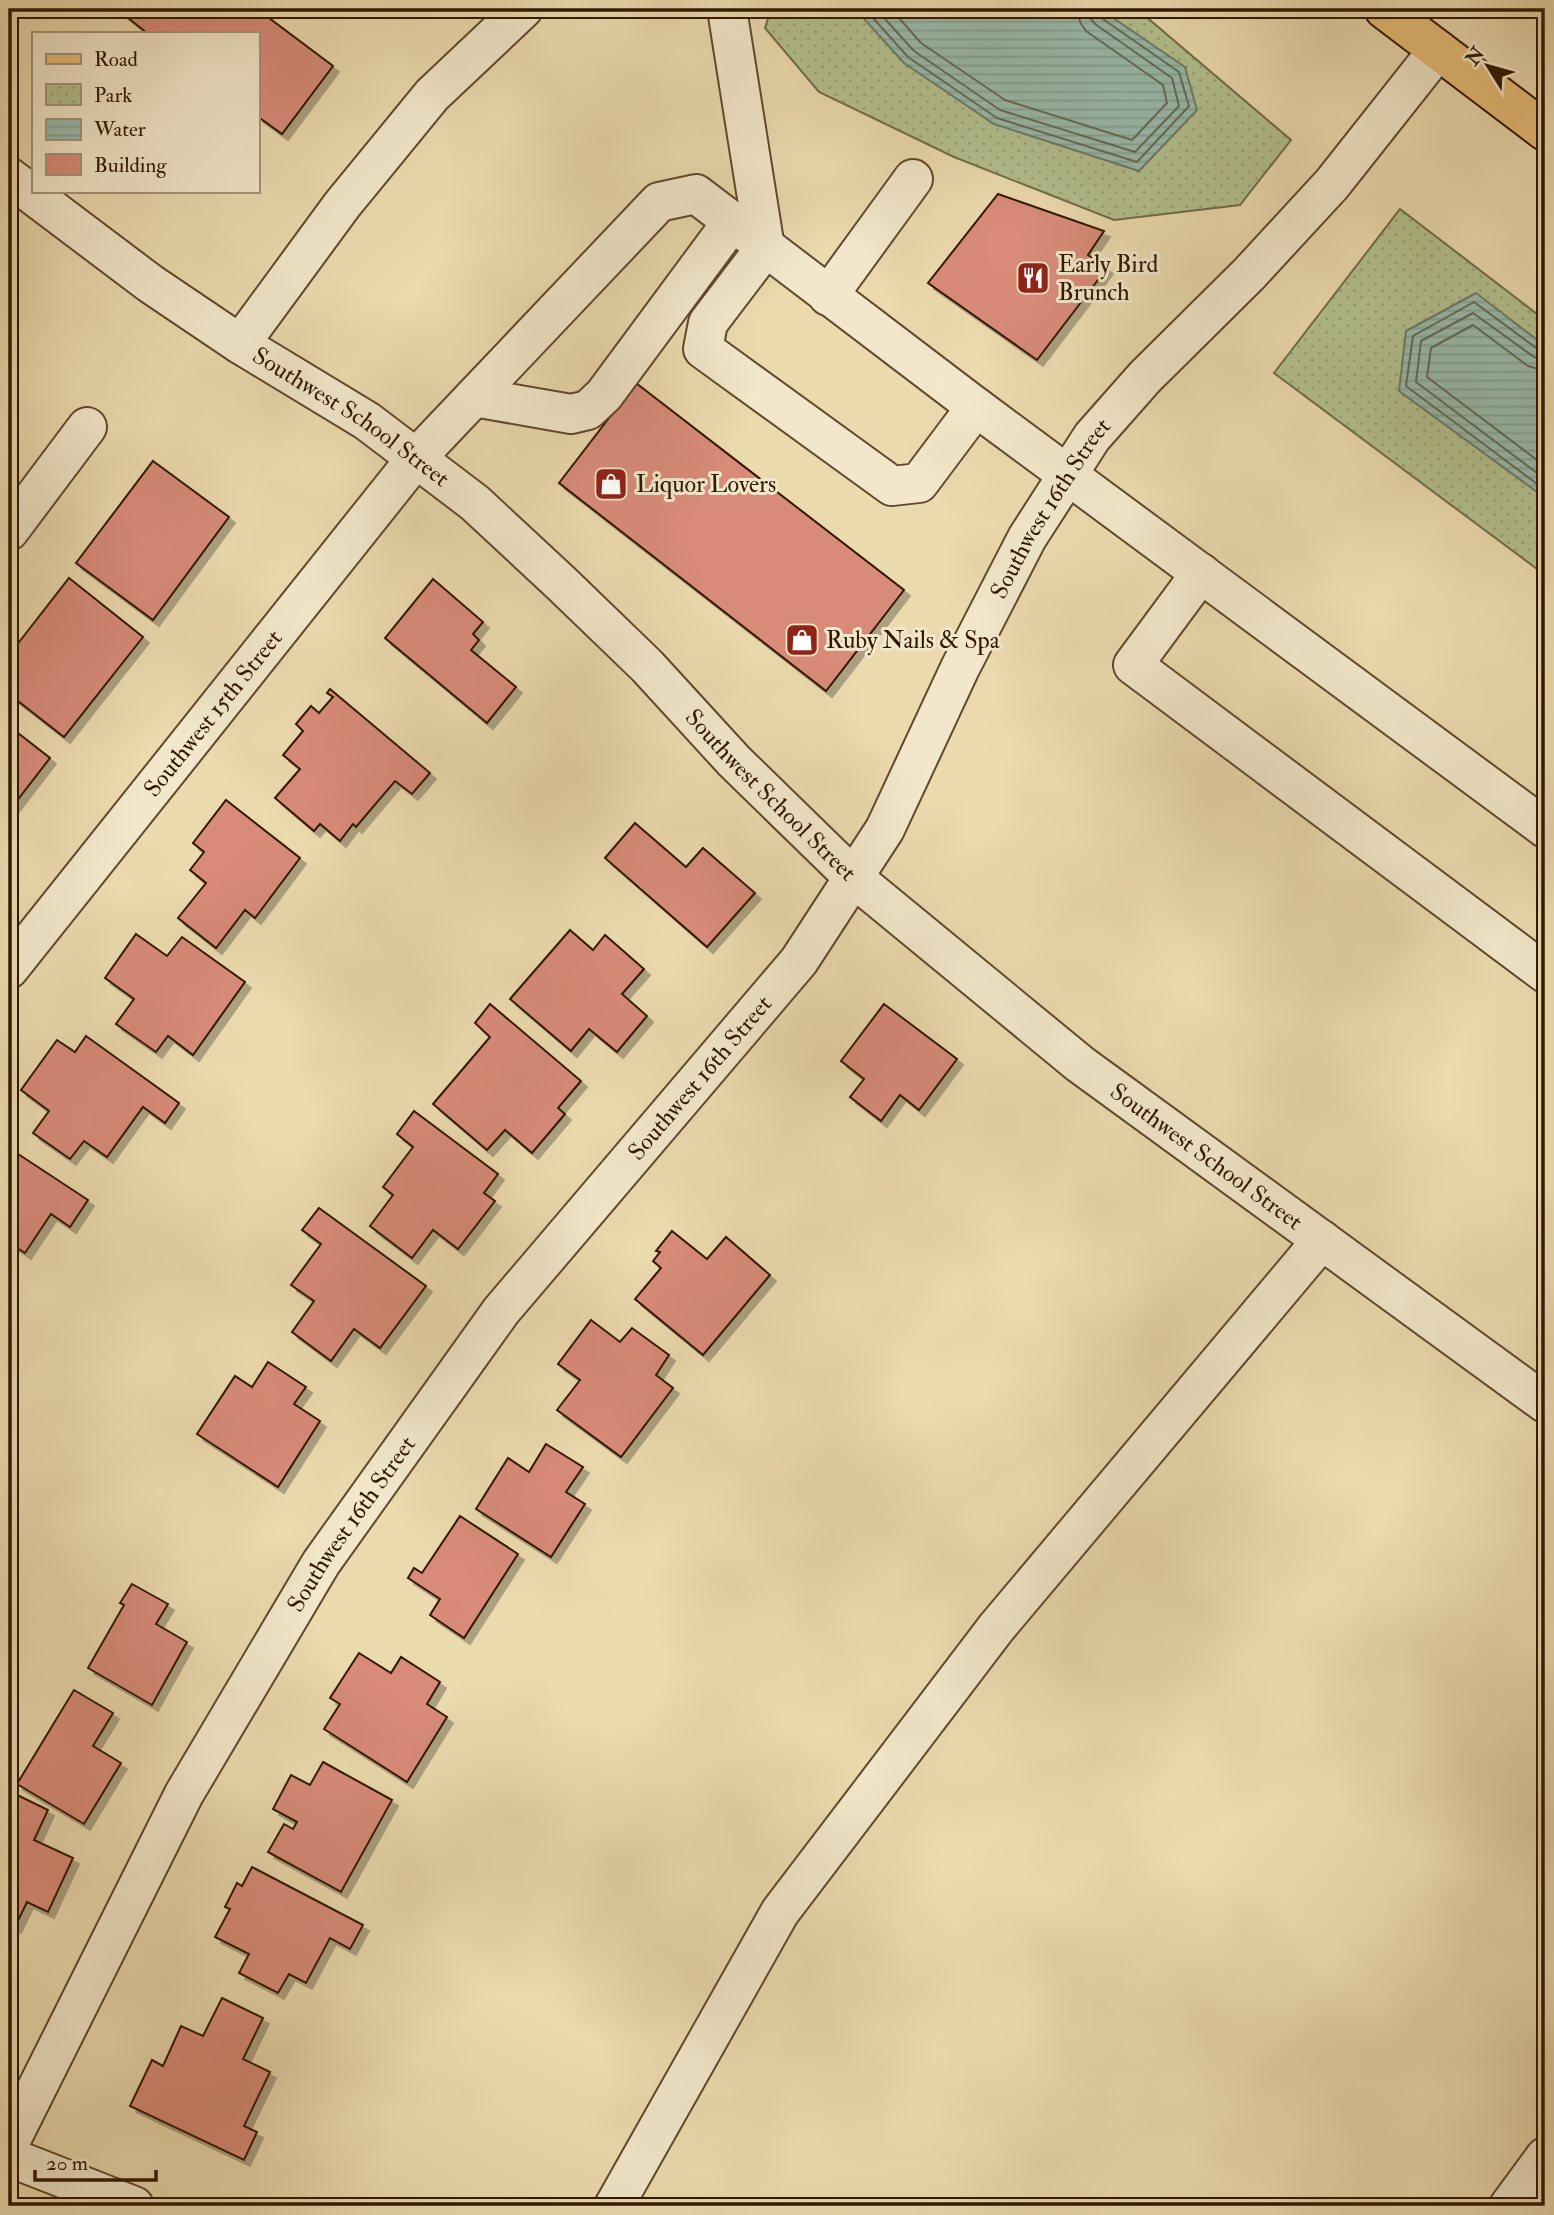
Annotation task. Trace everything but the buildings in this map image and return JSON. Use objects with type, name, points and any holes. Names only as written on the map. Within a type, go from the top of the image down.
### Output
[{"type":"main road","points":[[1384,9],[1545,131]]},
{"type":"street","points":[[240,344],[342,205],[432,95],[523,9]]},
{"type":"street","points":[[727,9],[765,248],[708,323],[703,349],[892,486],[919,483],[976,407]]},
{"type":"street","name":"Southwest 16th Street","points":[[9,2144],[184,1794],[321,1563],[500,1311],[799,961],[887,825],[960,668],[1027,538],[1092,437],[1145,377],[1249,274],[1332,184],[1438,50]]},
{"type":"street","name":"Southwest School Street","points":[[9,177],[151,284],[240,344],[367,421],[475,503],[646,666],[734,761],[854,878],[1080,1064],[1545,1402]]},
{"type":"street","points":[[828,296],[913,179]]},
{"type":"street","name":"Southwest 15th Street","points":[[11,961],[417,457],[659,202],[696,194],[732,222]]},
{"type":"street","points":[[474,397],[571,414],[588,410],[604,395],[732,222],[976,407],[1545,828]]},
{"type":"street","points":[[9,531],[87,427]]},
{"type":"street","points":[[1201,573],[1133,665],[1545,973]]},
{"type":"street","points":[[614,2206],[779,1912],[996,1628],[1322,1240]]},
{"type":"street","points":[[9,2157],[134,2206]]},
{"type":"street","points":[[1509,2206],[1545,2157]]},
{"type":"green space","points":[[771,9],[1137,9],[1291,140],[1240,205],[1114,220],[954,157],[819,92],[765,28]]},
{"type":"green space","points":[[1400,209],[1545,320],[1545,575],[1274,373]]},
{"type":"water","points":[[855,9],[1100,9],[1185,67],[1197,110],[1139,171],[994,124],[904,63]]},
{"type":"water","points":[[1476,293],[1545,346],[1545,498],[1399,391],[1406,331]]},
{"type":"place","name":"Early Bird Brunch","points":[[1033,278]]},
{"type":"place","name":"Liquor Lovers","points":[[611,484]]},
{"type":"place","name":"Ruby Nails & Spa","points":[[802,640]]}]
